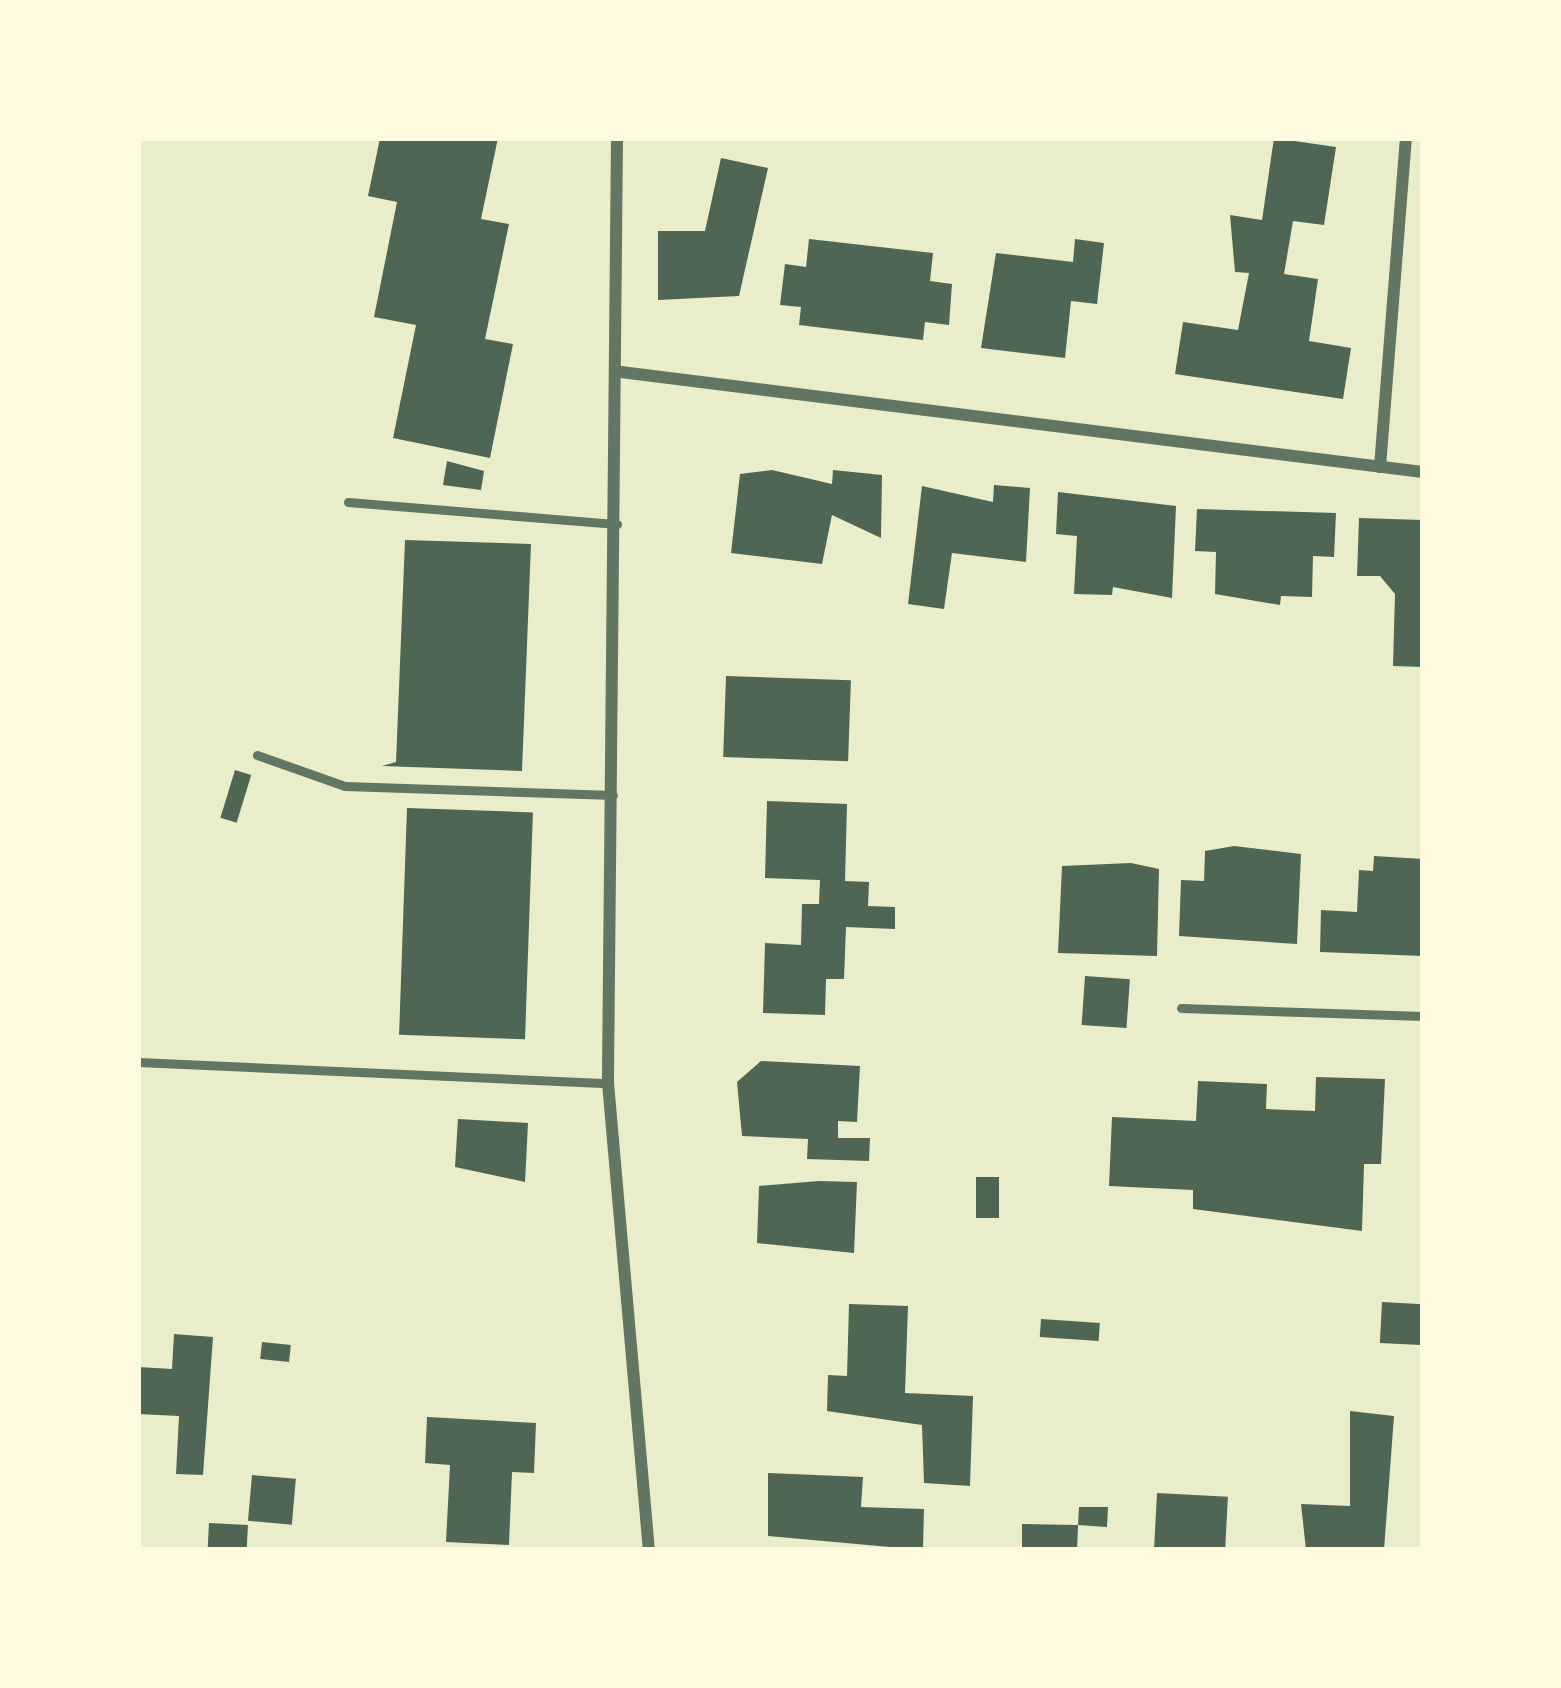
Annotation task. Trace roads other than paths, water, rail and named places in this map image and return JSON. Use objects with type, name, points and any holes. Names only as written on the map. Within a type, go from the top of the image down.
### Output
[{"type":"street","points":[[617,138],[621,372],[608,1083],[649,1550]]},
{"type":"street","points":[[1380,467],[1406,142],[1423,148]]},
{"type":"street","points":[[621,372],[1423,472]]},
{"type":"lane","points":[[348,502],[617,524]]},
{"type":"lane","points":[[257,755],[346,786],[613,795]]},
{"type":"lane","points":[[1181,1008],[1423,1016]]},
{"type":"lane","points":[[138,1062],[608,1083]]}]
